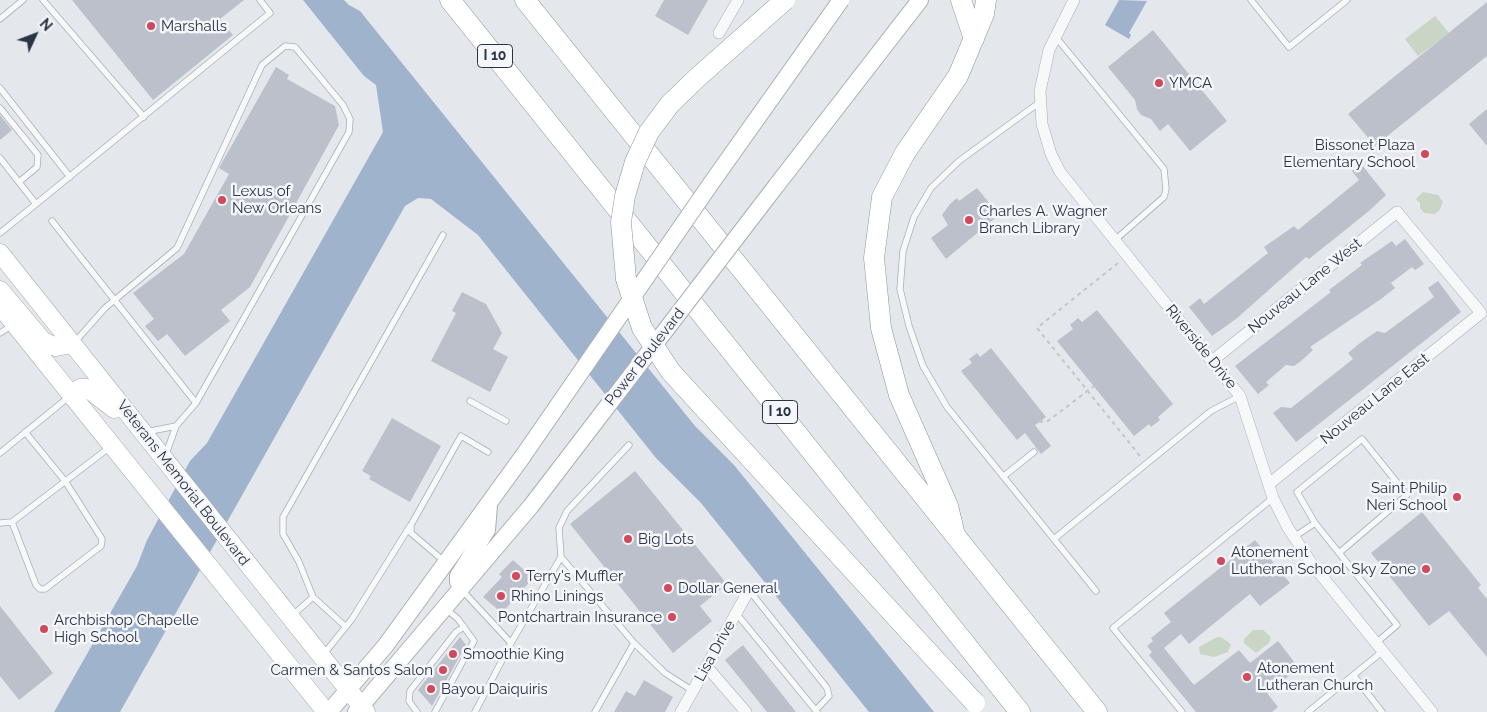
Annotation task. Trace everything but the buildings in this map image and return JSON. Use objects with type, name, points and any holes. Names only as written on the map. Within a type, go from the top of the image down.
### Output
[{"type":"highway","name":"I 10","points":[[450,0],[1020,712]]},
{"type":"highway","points":[[525,0],[1097,712]]},
{"type":"highway","points":[[785,0],[677,97],[649,132],[635,162],[625,196],[622,222],[626,279],[642,328],[671,372],[979,707]]},
{"type":"highway","points":[[961,0],[974,39]]},
{"type":"highway","points":[[955,536],[948,506],[899,396],[881,328],[874,258],[882,197],[905,153],[958,76],[984,14],[986,0]]},
{"type":"main road","points":[[327,712],[349,690],[386,645],[447,563],[841,0]]},
{"type":"main road","name":"Power Boulevard","points":[[362,710],[444,606],[531,506],[920,0]]},
{"type":"main road","name":"Veterans Memorial Boulevard","points":[[0,253],[227,540],[349,690],[362,710]]},
{"type":"main road","points":[[0,290],[43,341],[56,347],[72,344]]},
{"type":"main road","name":"Veterans Memorial Boulevard","points":[[0,306],[7,329],[71,395],[327,712]]},
{"type":"main road","points":[[71,395],[80,388],[87,388],[142,432]]},
{"type":"main road","points":[[460,588],[458,576],[487,530],[488,505]]},
{"type":"street","points":[[718,33],[738,0]]},
{"type":"street","name":"Riverside Drive","points":[[1074,0],[1049,50],[1040,91],[1045,134],[1051,154],[1060,172],[1240,396],[1273,498],[1294,537],[1312,564],[1432,712]]},
{"type":"street","name":"Nouveau Lane East","points":[[1269,484],[1481,313],[1397,212]]},
{"type":"street","name":"Nouveau Lane West","points":[[1212,361],[1397,212]]},
{"type":"street","name":"Lisa Drive","points":[[681,712],[749,590]]},
{"type":"street","points":[[707,667],[746,712]]},
{"type":"lane","points":[[0,19],[24,0]]},
{"type":"lane","points":[[43,0],[144,117]]},
{"type":"lane","points":[[0,233],[270,13],[260,0]]},
{"type":"lane","points":[[1251,0],[1289,47],[1347,0]]},
{"type":"lane","points":[[1056,36],[1164,169],[1166,189],[1164,197],[1114,240]]},
{"type":"lane","points":[[72,344],[114,300],[177,248],[262,65],[285,46],[294,47],[343,105],[350,119],[349,132],[196,403],[176,426],[168,446],[168,465]]},
{"type":"lane","points":[[0,88],[70,177]]},
{"type":"lane","points":[[1040,102],[959,161],[932,188],[914,217],[904,251],[900,289],[909,326],[923,366],[947,407],[1096,591]]},
{"type":"lane","points":[[0,108],[38,155],[36,167],[19,182]]},
{"type":"lane","points":[[0,158],[36,204]]},
{"type":"lane","points":[[52,221],[196,403]]},
{"type":"lane","points":[[346,628],[321,601],[314,597],[299,562],[283,534],[283,517],[443,234]]},
{"type":"lane","points":[[0,453],[71,395]]},
{"type":"lane","points":[[1054,539],[1211,411],[1240,396]]},
{"type":"lane","points":[[470,401],[506,422]]},
{"type":"lane","points":[[142,432],[176,426]]},
{"type":"lane","points":[[12,522],[36,585],[40,589],[46,589],[101,546],[102,539],[65,481],[25,432]]},
{"type":"lane","points":[[322,657],[346,628],[411,525],[461,436],[488,452]]},
{"type":"lane","points":[[1308,712],[1354,676],[1397,625],[1339,553],[1315,523],[1297,492],[1362,439],[1407,495],[1339,553]]},
{"type":"lane","points":[[0,523],[12,522],[112,445]]},
{"type":"lane","points":[[475,712],[511,643],[561,558],[559,528],[567,511],[629,445]]},
{"type":"lane","points":[[1004,476],[1034,452]]},
{"type":"lane","points":[[1182,712],[1113,628],[1273,498]]},
{"type":"lane","points":[[1294,537],[1315,523]]},
{"type":"lane","points":[[411,525],[411,534],[416,540],[447,563]]},
{"type":"lane","points":[[561,558],[634,643],[666,673],[693,691]]},
{"type":"lane","points":[[460,588],[511,643]]},
{"type":"lane","points":[[736,613],[816,711],[829,696],[827,688],[749,590]]},
{"type":"lane","points":[[290,617],[314,597]]},
{"type":"lane","points":[[435,712],[474,641],[464,627],[444,606]]},
{"type":"lane","points":[[417,712],[408,702],[410,691],[456,632],[464,627]]},
{"type":"lane","points":[[595,712],[634,643]]},
{"type":"lane","points":[[1354,676],[1382,712]]},
{"type":"path","points":[[1118,263],[1037,328],[1146,464]]},
{"type":"path","points":[[1039,422],[1048,421],[1094,386]]},
{"type":"green space","points":[[1435,16],[1449,33],[1418,56],[1405,39]]},
{"type":"green space","points":[[1423,192],[1438,195],[1443,202],[1439,211],[1435,214],[1424,213],[1420,208],[1420,203],[1416,199]]},
{"type":"green space","points":[[1253,630],[1263,630],[1271,637],[1269,643],[1256,653],[1244,643],[1244,639]]},
{"type":"green space","points":[[1217,637],[1221,637],[1231,644],[1228,652],[1214,657],[1200,654],[1199,647]]},
{"type":"water","points":[[303,0],[344,0],[360,11],[695,426],[734,465],[934,712],[869,712],[701,503],[656,458],[478,235],[431,199],[418,198],[405,206],[120,712],[54,712],[137,566],[147,540],[190,461],[207,443],[383,132],[376,85],[364,76]]},
{"type":"water","points":[[1119,0],[1147,1],[1129,33],[1131,35],[1129,39],[1105,25]]},
{"type":"place","name":"Marshalls","points":[[151,26]]},
{"type":"place","name":"YMCA","points":[[1159,83]]},
{"type":"place","name":"Bissonet Plaza Elementary School","points":[[1425,154]]},
{"type":"place","name":"Lexus of New Orleans","points":[[222,200]]},
{"type":"place","name":"Charles A. Wagner Branch Library","points":[[969,220]]},
{"type":"place","name":"Saint Philip Neri School","points":[[1457,497]]},
{"type":"place","name":"Big Lots","points":[[628,539]]},
{"type":"place","name":"Atonement Lutheran School","points":[[1221,561]]},
{"type":"place","name":"Sky Zone","points":[[1426,569]]},
{"type":"place","name":"Terry's Muffler","points":[[516,576]]},
{"type":"place","name":"Dollar General","points":[[668,588]]},
{"type":"place","name":"Rhino Linings","points":[[501,596]]},
{"type":"place","name":"Pontchartrain Insurance","points":[[672,617]]},
{"type":"place","name":"Archbishop Chapelle High School","points":[[44,629]]},
{"type":"place","name":"Smoothie King","points":[[453,654]]},
{"type":"place","name":"Carmen & Santos Salon","points":[[443,670]]},
{"type":"place","name":"Atonement Lutheran Church","points":[[1247,677]]},
{"type":"place","name":"Bayou Daiquiris","points":[[431,689]]}]
